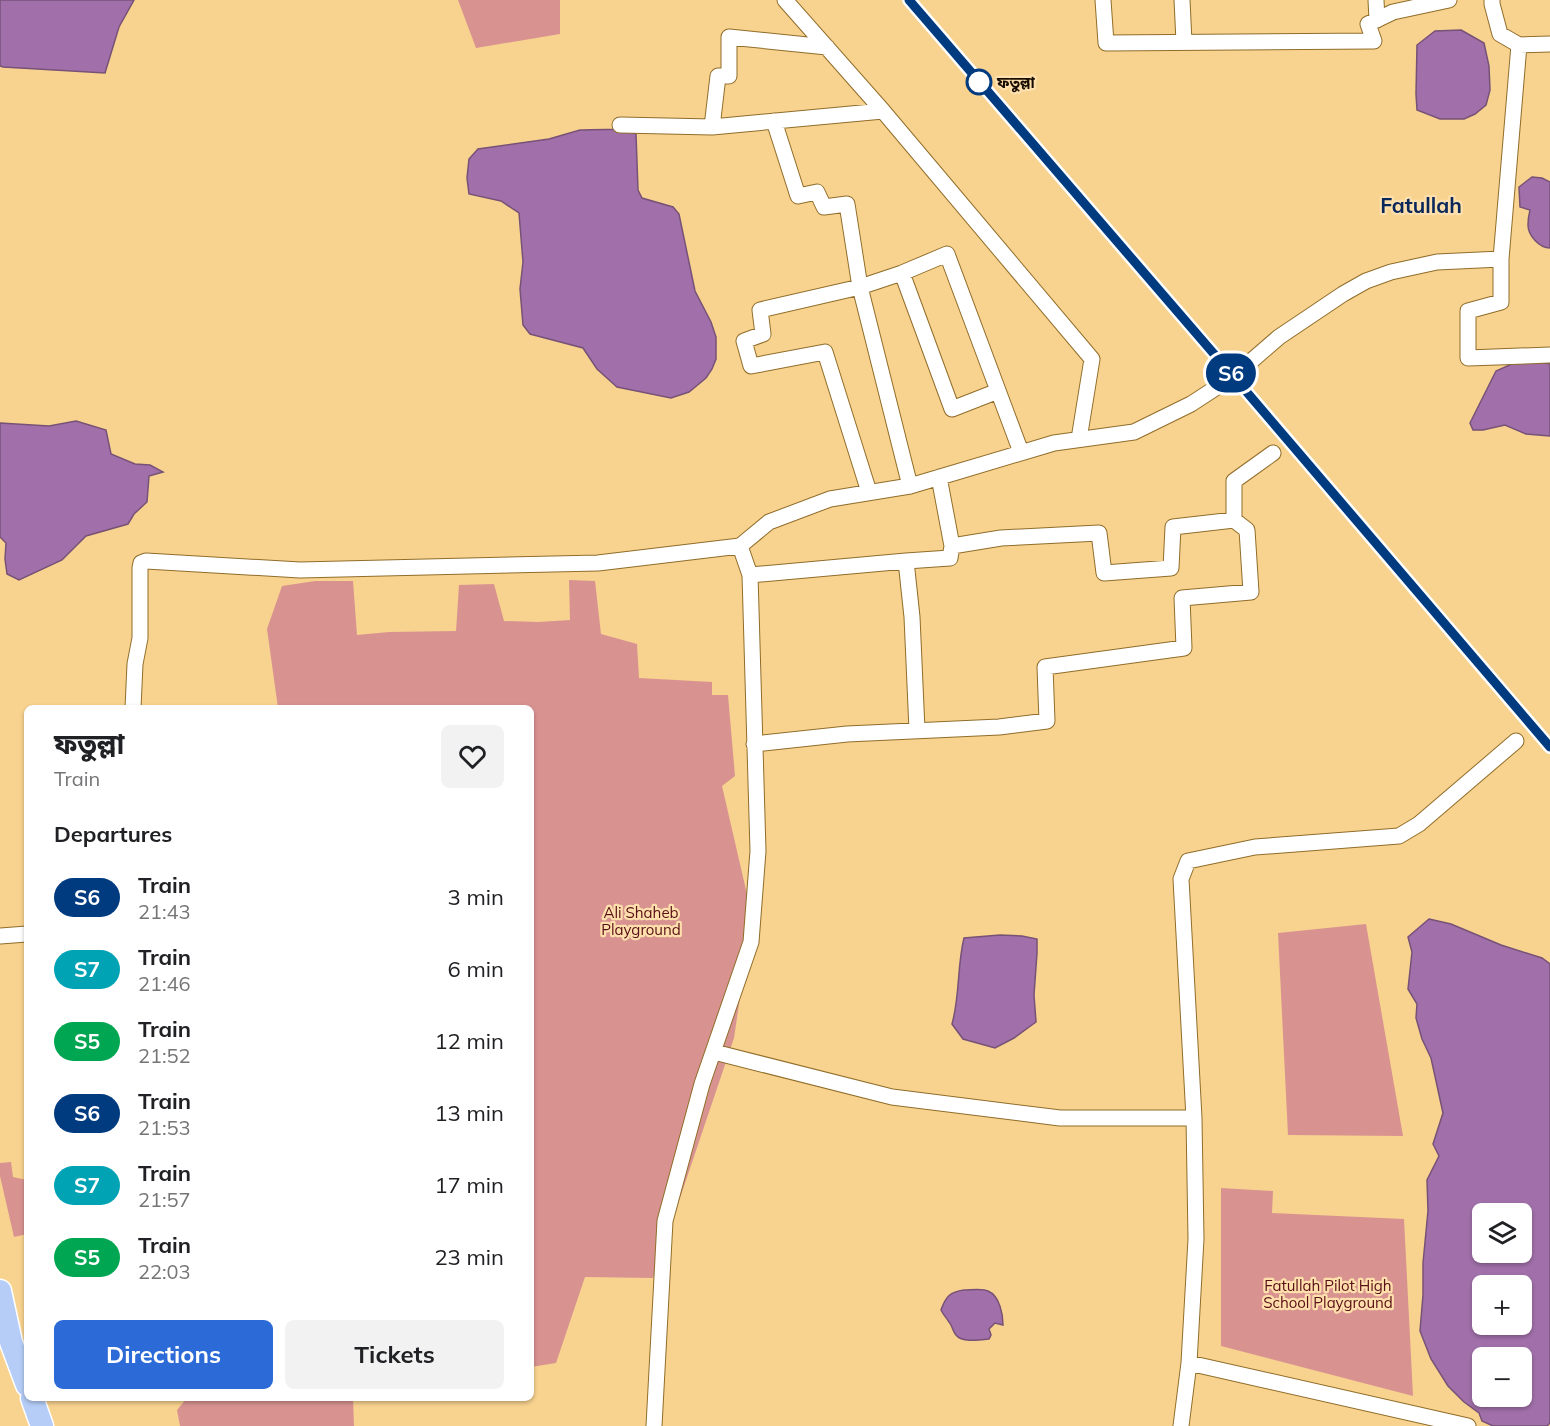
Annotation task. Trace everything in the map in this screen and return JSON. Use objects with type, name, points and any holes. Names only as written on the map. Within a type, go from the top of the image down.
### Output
[{"type":"highway","points":[[0,1291],[11,1342],[24,1377]]},
{"type":"highway","points":[[33,1401],[42,1426]]},
{"type":"street","points":[[785,0],[883,111],[1092,359],[1079,439]]},
{"type":"street","points":[[1103,0],[1106,43],[1374,40],[1368,24],[1393,12],[1449,0]]},
{"type":"street","points":[[1182,0],[1184,42]]},
{"type":"street","points":[[1376,0],[1377,20]]},
{"type":"street","points":[[1492,0],[1500,34],[1519,45],[1550,44]]},
{"type":"street","points":[[712,127],[718,76],[729,76],[729,37],[827,47]]},
{"type":"street","points":[[1519,45],[1501,259],[1501,302],[1468,311],[1468,358],[1550,355]]},
{"type":"street","points":[[620,125],[712,127],[883,111]]},
{"type":"street","points":[[774,121],[798,196],[817,192],[824,207],[848,204],[860,287],[910,486]]},
{"type":"street","points":[[869,492],[825,352],[751,366],[744,341],[763,334],[760,310],[860,287],[902,273],[947,254],[1021,452]]},
{"type":"street","points":[[133,705],[135,664],[140,638],[140,568],[141,563],[146,561],[300,570],[598,562],[740,546],[769,522],[830,499],[910,486],[1054,442],[1134,432],[1191,404],[1233,376],[1278,336],[1366,281],[1391,272],[1437,262],[1501,259]]},
{"type":"street","points":[[902,273],[952,409],[998,391]]},
{"type":"street","points":[[1234,520],[1234,481],[1274,453]]},
{"type":"street","points":[[750,575],[950,558],[952,546],[939,477]]},
{"type":"street","points":[[754,744],[847,734],[999,727],[1047,721],[1045,667],[1184,648],[1182,598],[1251,592],[1247,530],[1234,520],[1173,528],[1171,568],[1104,573],[1099,533],[1001,538],[952,546]]},
{"type":"street","points":[[654,1426],[665,1221],[702,1083],[751,942],[758,851],[750,575],[740,546]]},
{"type":"street","points":[[906,561],[912,617],[917,730]]},
{"type":"street","points":[[1181,1426],[1189,1363],[1196,1239],[1194,1118],[1181,879],[1188,861],[1255,847],[1399,836],[1419,824],[1516,741]]},
{"type":"street","points":[[0,936],[24,934]]},
{"type":"street","points":[[714,1052],[892,1097],[1060,1118],[1194,1118]]},
{"type":"street","points":[[1189,1363],[1468,1426]]},
{"type":"green space","points":[[458,0],[560,0],[560,34],[476,48]]},
{"type":"green space","name":"Ali Shaheb Playground","points":[[569,580],[595,581],[601,634],[637,644],[639,678],[712,682],[712,695],[728,695],[735,776],[722,786],[752,916],[734,1038],[653,1278],[585,1277],[556,1363],[534,1367],[534,705],[278,705],[267,629],[282,586],[315,581],[353,581],[357,635],[456,631],[459,585],[494,584],[504,621],[570,620]]},
{"type":"green space","points":[[1366,924],[1403,1136],[1288,1135],[1278,933]]},
{"type":"green space","points":[[11,1162],[13,1177],[24,1179],[24,1235],[14,1237],[0,1176],[0,1163]]},
{"type":"green space","name":"Fatullah Pilot High School Playground","points":[[1221,1188],[1273,1191],[1272,1213],[1404,1219],[1413,1396],[1221,1346]]},
{"type":"green space","points":[[184,1401],[353,1401],[354,1426],[180,1426],[177,1410]]},
{"type":"shaded area","points":[[0,0],[134,0],[119,27],[105,73],[0,66]]},
{"type":"shaded area","points":[[1461,30],[1484,43],[1489,66],[1490,90],[1486,105],[1475,114],[1464,119],[1440,119],[1417,110],[1417,45],[1435,31]]},
{"type":"shaded area","points":[[580,130],[617,130],[636,134],[638,190],[642,198],[673,207],[679,214],[695,291],[716,337],[716,359],[712,369],[706,378],[689,392],[671,398],[617,387],[597,369],[583,348],[530,334],[523,325],[520,289],[523,262],[519,213],[501,201],[469,194],[467,178],[469,159],[478,149],[549,139]]},
{"type":"shaded area","points":[[1532,177],[1550,182],[1550,248],[1542,246],[1532,237],[1528,229],[1530,210],[1520,207],[1519,187]]},
{"type":"shaded area","points":[[1514,363],[1550,364],[1550,436],[1526,434],[1505,425],[1473,430],[1470,423],[1496,371]]},
{"type":"shaded area","points":[[76,421],[106,430],[111,454],[135,464],[150,465],[163,472],[149,476],[147,502],[134,514],[128,524],[86,536],[62,560],[19,580],[7,574],[6,543],[0,537],[0,423],[49,426]]},
{"type":"shaded area","points":[[1429,919],[1451,924],[1501,945],[1542,958],[1550,964],[1550,1423],[1547,1426],[1493,1426],[1482,1421],[1479,1413],[1464,1402],[1448,1386],[1431,1359],[1420,1331],[1428,1211],[1427,1180],[1439,1156],[1433,1144],[1443,1113],[1431,1058],[1416,1018],[1417,1004],[1408,989],[1412,952],[1408,937]]},
{"type":"shaded area","points":[[1000,935],[1037,939],[1034,995],[1036,1022],[995,1048],[963,1039],[952,1024],[964,938]]},
{"type":"shaded area","points":[[964,1290],[986,1290],[992,1293],[998,1301],[1003,1325],[995,1323],[989,1329],[991,1335],[989,1339],[959,1338],[941,1310],[949,1296]]},
{"type":"railway","points":[[909,0],[1550,747]]},
{"type":"train","name":"S6","points":[[909,0],[1550,747]]},
{"type":"place","name":"ফতুল্লা","points":[[979,82]]},
{"type":"district","name":"Fatullah","points":[[1421,205]]}]
